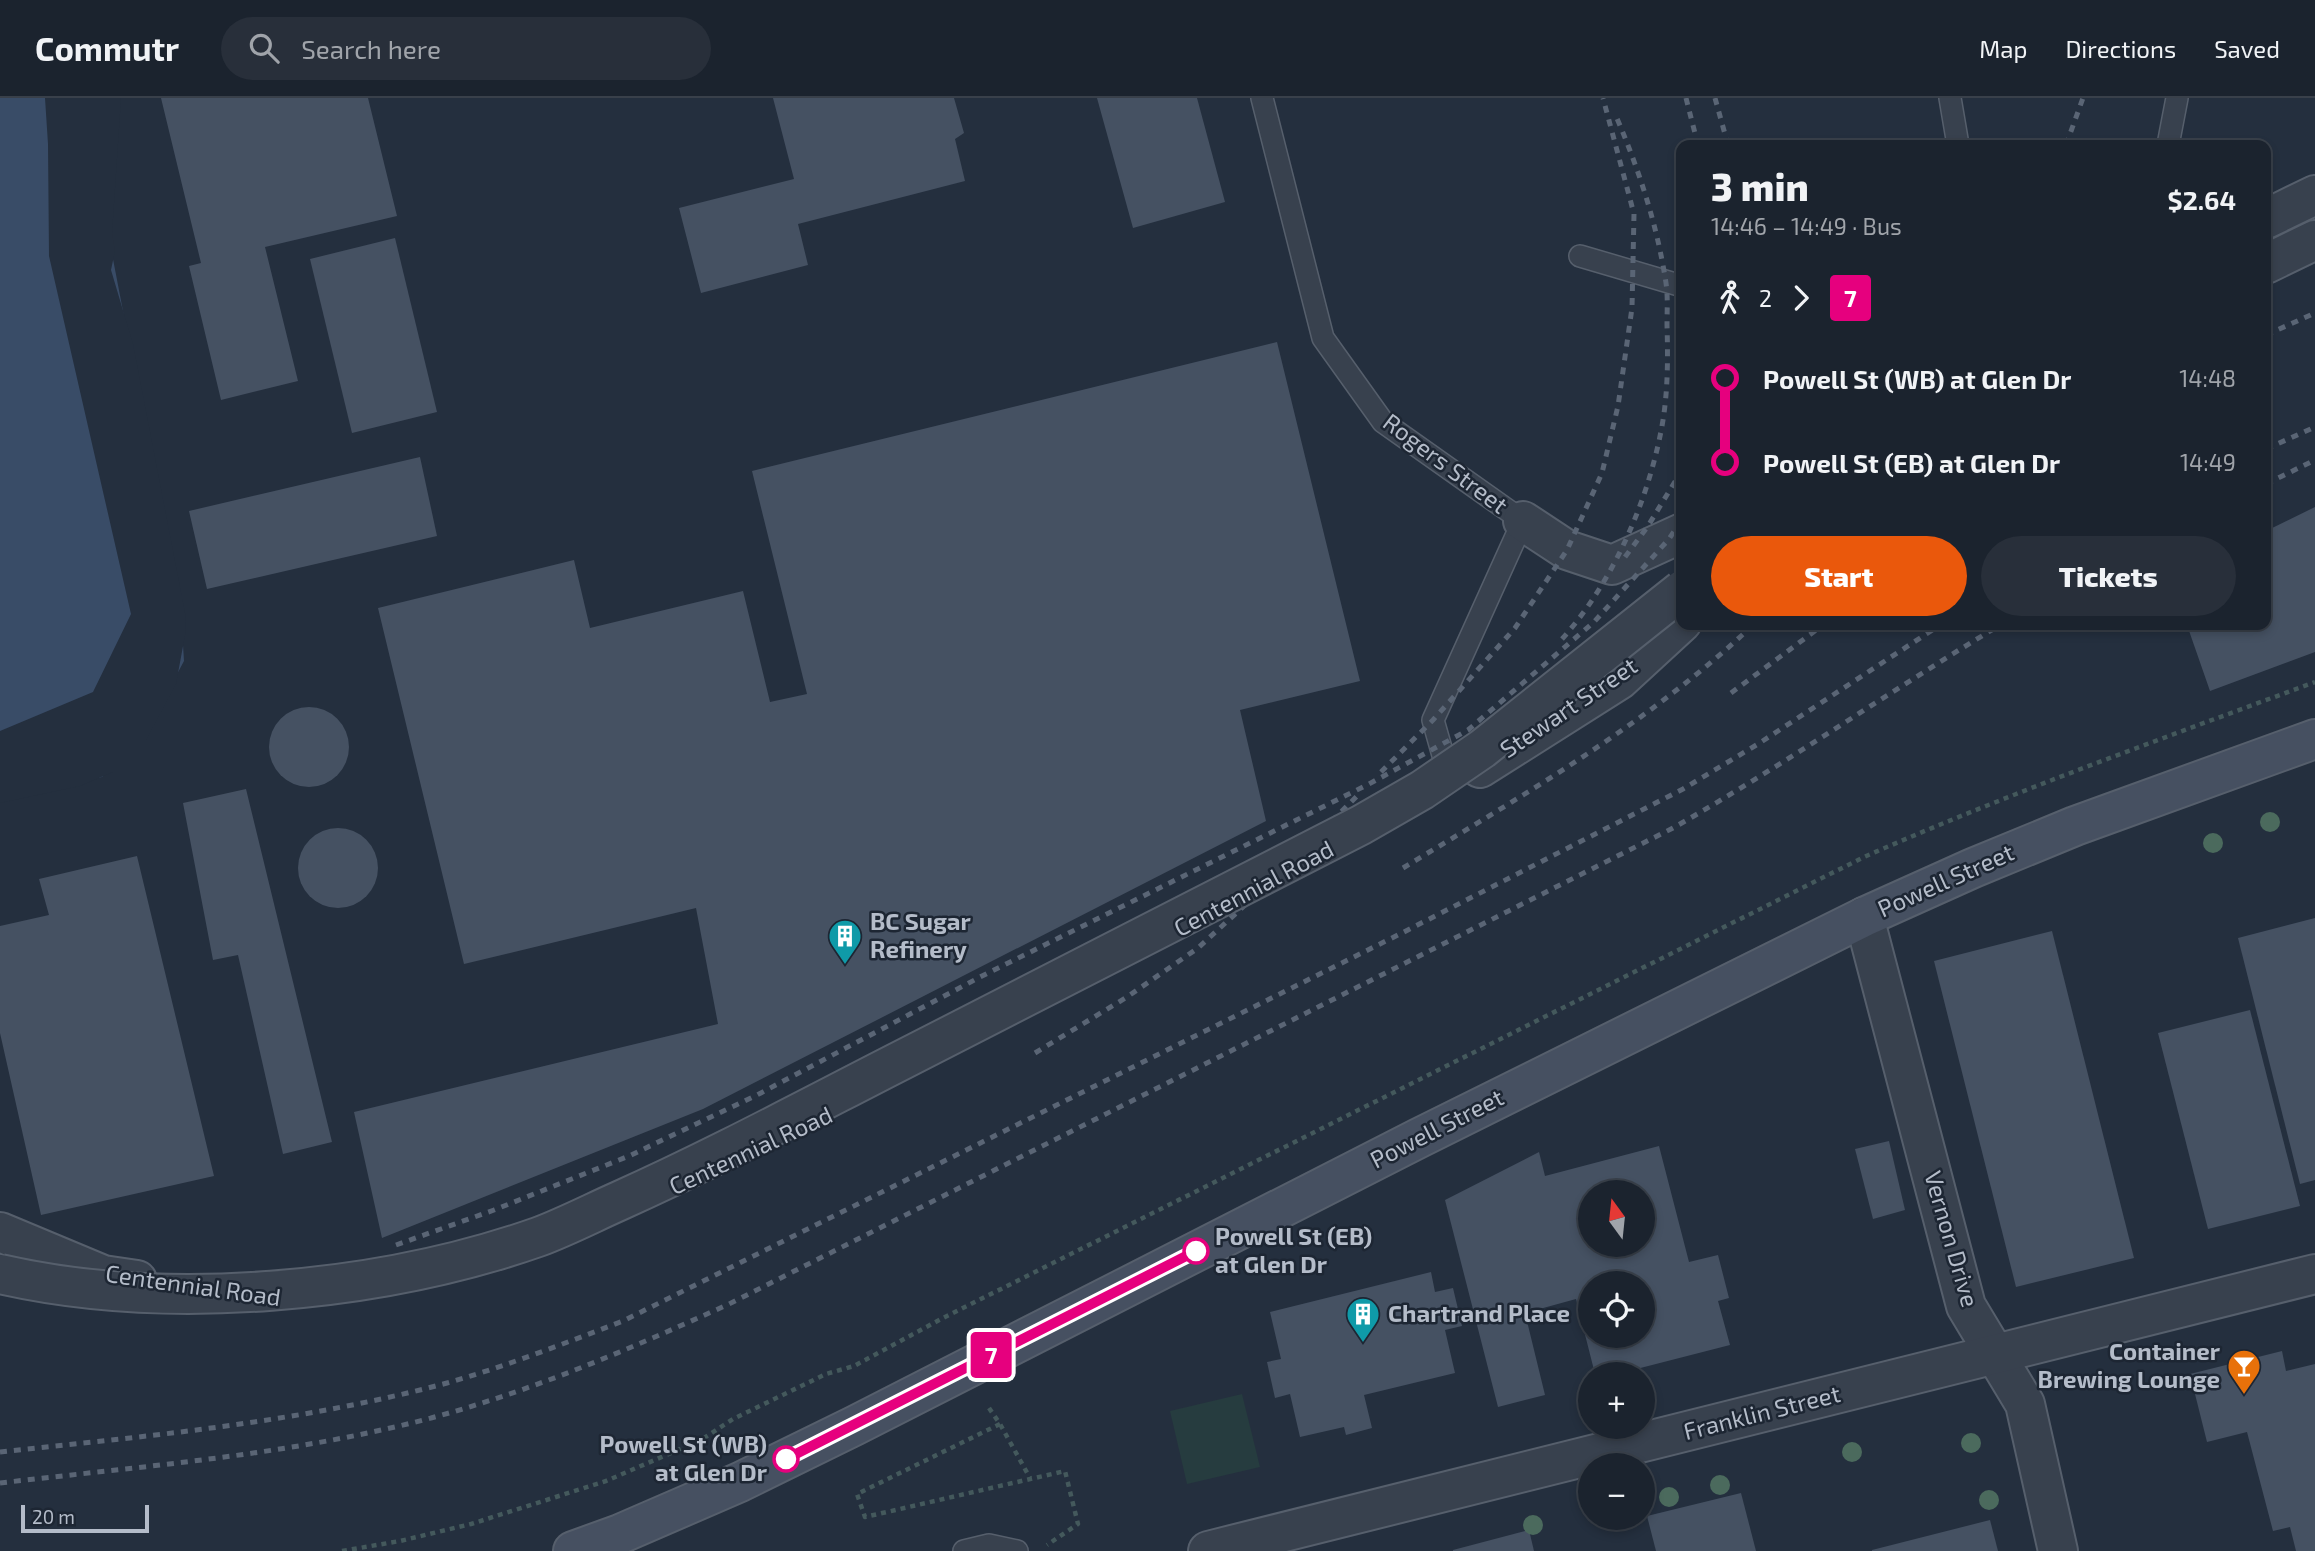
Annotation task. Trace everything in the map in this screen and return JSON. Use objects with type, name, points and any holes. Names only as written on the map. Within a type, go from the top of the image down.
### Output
[{"type":"main road","name":"Powell Street","points":[[573,1551],[620,1534],[740,1482],[1502,1096],[1864,917],[2075,826],[2315,739]]},
{"type":"street","points":[[2271,216],[2315,194]]},
{"type":"street","points":[[2271,262],[2315,240]]},
{"type":"street","points":[[1523,521],[1567,550],[1612,565],[1676,536]]},
{"type":"street","points":[[0,1274],[85,1288],[156,1293],[265,1292],[367,1280],[454,1262],[540,1236],[680,1174],[1362,825],[1422,790],[1482,749],[1676,595]]},
{"type":"street","name":"Stewart Street","points":[[1452,786],[1619,680],[1676,628]]},
{"type":"street","name":"Centennial Road","points":[[0,1232],[103,1275],[274,1301],[409,1289],[544,1245],[761,1149],[1048,1002],[1279,874],[1452,786]]},
{"type":"street","name":"Vernon Drive","points":[[1864,917],[1966,1306],[2025,1404],[2058,1551]]},
{"type":"street","name":"Franklin Street","points":[[1208,1551],[2315,1274]]},
{"type":"lane","name":"Rogers Street","points":[[1262,98],[1323,338],[1383,422],[1523,521],[1433,720],[1452,786]]},
{"type":"lane","points":[[1950,98],[1957,140]]},
{"type":"lane","points":[[2169,140],[2177,98]]},
{"type":"lane","points":[[1580,256],[1676,284]]},
{"type":"lane","points":[[964,1551],[989,1545],[1017,1551]]},
{"type":"path","points":[[342,1551],[471,1524],[544,1502],[606,1481],[701,1440],[733,1419],[826,1374],[854,1366],[943,1318],[1398,1090]]},
{"type":"path","points":[[989,1408],[1030,1478]]},
{"type":"path","points":[[1000,1424],[857,1494],[865,1517],[1065,1471],[1077,1524],[1038,1551]]},
{"type":"green space","points":[[1242,1394],[1260,1467],[1187,1484],[1170,1411]]},
{"type":"water","points":[[0,98],[118,98],[108,233],[181,613],[184,661],[143,738],[102,777],[0,800]]},
{"type":"pier","points":[[45,98],[121,98],[112,233],[115,251],[111,270],[133,344],[185,613],[186,630],[176,684],[146,740],[113,772],[80,786],[0,803],[0,731],[93,692],[131,614],[49,256]]},
{"type":"building","points":[[161,98],[368,98],[397,216],[265,247],[298,381],[221,400],[189,266],[201,263]]},
{"type":"building","points":[[773,98],[954,98],[964,133],[955,139],[965,181],[798,224],[808,265],[701,293],[679,208],[794,179]]},
{"type":"building","points":[[1097,98],[1197,98],[1225,202],[1133,228]]},
{"type":"building","points":[[395,238],[437,412],[352,433],[310,259]]},
{"type":"building","points":[[1277,342],[1360,681],[1240,710],[1266,821],[703,1109],[382,1238],[354,1112],[718,1024],[696,908],[464,964],[378,608],[574,560],[590,628],[743,591],[770,702],[807,694],[752,471]]},
{"type":"building","points":[[420,457],[437,536],[207,589],[189,511]]},
{"type":"building","points":[[2315,507],[2315,652],[2210,691],[2189,630],[2271,630],[2271,529]]},
{"type":"building","points":[[309,707],[324,710],[337,719],[346,732],[349,747],[346,762],[337,775],[324,784],[309,787],[294,784],[281,775],[272,762],[269,747],[272,732],[281,719],[294,710]]},
{"type":"building","points":[[246,789],[332,1142],[283,1154],[238,955],[213,960],[183,803]]},
{"type":"building","points":[[338,828],[353,831],[366,840],[375,853],[378,868],[375,883],[366,896],[353,905],[338,908],[323,905],[310,896],[301,883],[298,868],[301,853],[310,840],[323,831]]},
{"type":"building","points":[[137,856],[214,1176],[41,1215],[0,1033],[0,926],[49,915],[39,879]]},
{"type":"building","points":[[2315,918],[2315,1180],[2300,1184],[2238,938]]},
{"type":"building","points":[[2052,931],[2134,1258],[2016,1287],[1934,961]]},
{"type":"building","points":[[2250,1010],[2300,1206],[2208,1229],[2158,1033]]},
{"type":"building","points":[[1889,1141],[1905,1210],[1873,1219],[1855,1149]]},
{"type":"building","points":[[1659,1146],[1689,1262],[1718,1255],[1729,1298],[1718,1301],[1730,1345],[1655,1364],[1655,1362],[1592,1362],[1588,1348],[1655,1348],[1655,1271],[1578,1271],[1578,1307],[1576,1299],[1525,1313],[1545,1395],[1498,1407],[1445,1200],[1539,1152],[1545,1176]]},
{"type":"building","name":"Chartrand Place","points":[[1431,1272],[1435,1292],[1453,1288],[1462,1326],[1445,1330],[1455,1373],[1364,1395],[1372,1428],[1346,1435],[1344,1427],[1300,1437],[1290,1394],[1275,1398],[1267,1362],[1281,1359],[1270,1312]]},
{"type":"building","points":[[2282,1351],[2286,1371],[2315,1364],[2315,1551],[2296,1551],[2290,1527],[2273,1531],[2247,1432],[2207,1442],[2190,1374]]},
{"type":"building","points":[[1741,1493],[1756,1551],[1656,1551],[1651,1530],[1655,1530],[1655,1514]]},
{"type":"building","points":[[1990,1520],[1998,1551],[1872,1551],[1872,1550]]},
{"type":"building","points":[[1529,1530],[1534,1551],[1453,1551],[1453,1550]]},
{"type":"railway","points":[[1381,772],[1433,720],[1515,628],[1567,550],[1602,473],[1618,406],[1632,308],[1634,214],[1603,98]]},
{"type":"railway","points":[[1686,98],[1697,140]]},
{"type":"railway","points":[[1715,98],[1727,140]]},
{"type":"railway","points":[[2068,140],[2083,98]]},
{"type":"railway","points":[[1562,639],[1597,592],[1626,540],[1656,455],[1665,401],[1666,283],[1646,198],[1616,116]]},
{"type":"railway","points":[[2271,333],[2315,313]]},
{"type":"railway","points":[[2271,447],[2315,427]]},
{"type":"railway","points":[[2271,482],[2315,460]]},
{"type":"railway","points":[[1625,557],[1676,480]]},
{"type":"railway","points":[[396,1245],[494,1210],[629,1156],[757,1095],[982,976],[1369,784],[1468,730],[1594,622],[1676,528]]},
{"type":"railway","points":[[1403,868],[1585,756],[1672,694],[1747,630]]},
{"type":"railway","points":[[1731,693],[1816,630]]},
{"type":"railway","points":[[0,1452],[225,1426],[392,1397],[492,1369],[623,1321],[1398,935],[1683,789],[1758,744],[1932,630]]},
{"type":"railway","points":[[0,1483],[217,1458],[378,1431],[508,1395],[656,1336],[729,1304],[1673,828],[1992,630]]},
{"type":"railway","points":[[1035,1053],[1127,997],[1198,948],[1279,874],[1359,794]]},
{"type":"bus line","name":"7","points":[[786,1459],[1196,1251]]},
{"type":"place","name":"BC Sugar Refinery","points":[[845,966]]},
{"type":"place","name":"Powell St (EB) at Glen Dr","points":[[1196,1251]]},
{"type":"place","name":"Chartrand Place","points":[[1363,1344]]},
{"type":"place","name":"Container Brewing Lounge","points":[[2244,1396]]},
{"type":"place","name":"Powell St (WB) at Glen Dr","points":[[786,1459]]}]
